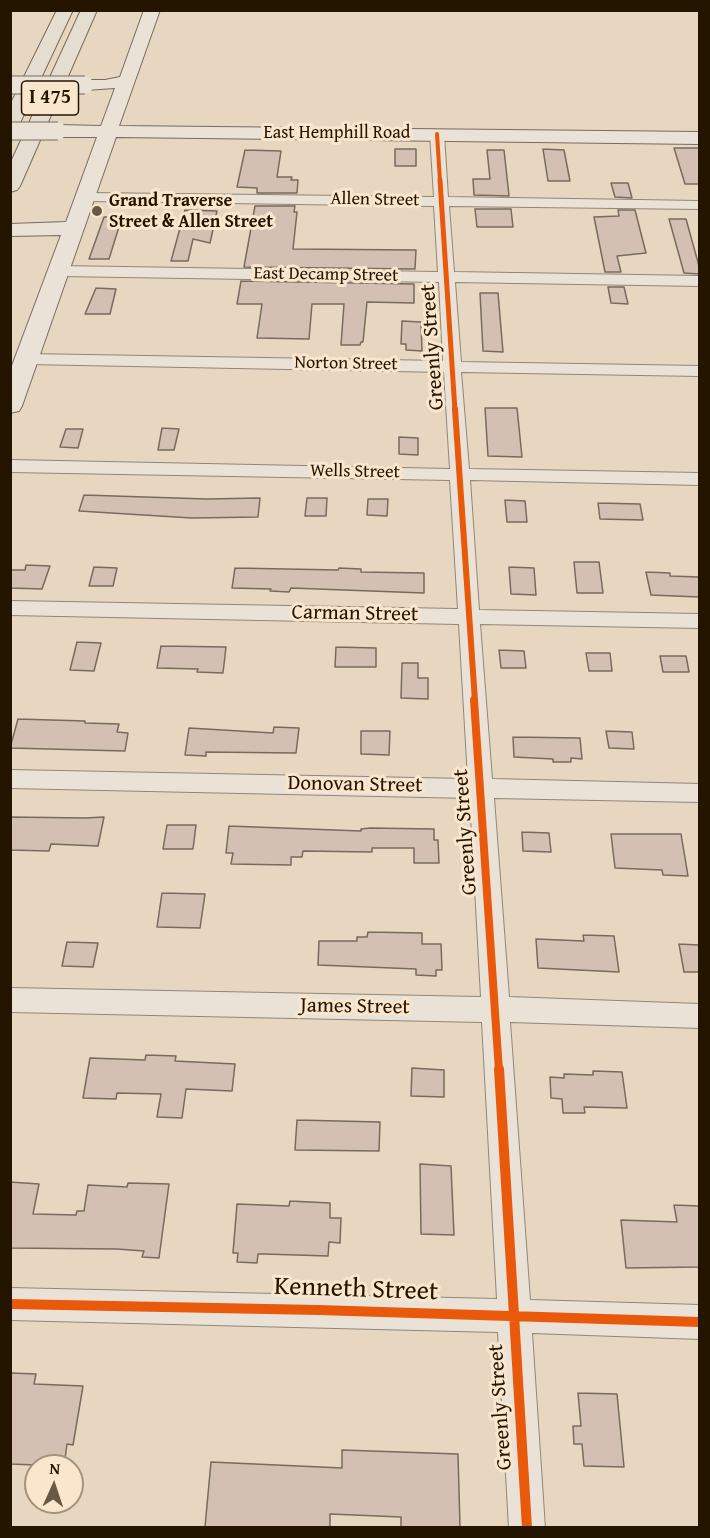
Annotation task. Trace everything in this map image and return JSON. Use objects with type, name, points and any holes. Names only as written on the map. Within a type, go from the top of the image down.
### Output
[{"type":"highway","name":"I 475","points":[[10,124],[65,10]]},
{"type":"highway","name":"I 475","points":[[10,186],[89,10]]},
{"type":"main road","points":[[10,406],[152,10]]},
{"type":"main road","points":[[10,85],[105,85],[127,80]]},
{"type":"main road","name":"East Hemphill Road","points":[[10,130],[699,138]]},
{"type":"main road","points":[[13,230],[76,227]]},
{"type":"street","name":"Greenly Street","points":[[437,134],[483,807],[527,1527]]},
{"type":"street","name":"Allen Street","points":[[87,196],[699,205]]},
{"type":"street","name":"East Decamp Street","points":[[60,271],[699,281]]},
{"type":"street","name":"Norton Street","points":[[27,359],[699,371]]},
{"type":"street","name":"Wells Street","points":[[10,466],[699,479]]},
{"type":"street","name":"Carman Street","points":[[10,608],[699,621]]},
{"type":"street","name":"Donovan Street","points":[[10,779],[699,793]]},
{"type":"street","name":"James Street","points":[[10,1000],[495,1009],[699,1016]]},
{"type":"street","name":"Kenneth Street","points":[[10,1304],[699,1322]]},
{"type":"building","points":[[674,148],[699,148],[699,184],[685,184]]},
{"type":"building","points":[[395,149],[416,149],[416,166],[395,166]]},
{"type":"building","points":[[543,149],[564,150],[570,181],[548,181]]},
{"type":"building","points":[[245,150],[281,151],[277,177],[292,177],[291,180],[298,180],[297,193],[257,193],[257,188],[237,187]]},
{"type":"building","points":[[487,150],[504,150],[509,196],[474,195],[473,179],[490,179]]},
{"type":"building","points":[[611,183],[628,183],[632,198],[615,197]]},
{"type":"building","points":[[255,206],[295,206],[294,212],[297,212],[293,249],[416,250],[415,269],[244,267]]},
{"type":"building","points":[[475,209],[511,209],[513,227],[477,227]]},
{"type":"building","points":[[185,210],[217,211],[210,243],[193,239],[188,261],[171,261]]},
{"type":"building","points":[[618,210],[635,210],[646,253],[617,256],[621,272],[605,272],[594,217],[619,216]]},
{"type":"building","points":[[104,217],[122,217],[109,259],[89,259]]},
{"type":"building","points":[[669,219],[686,219],[699,266],[699,274],[684,273]]},
{"type":"building","points":[[241,281],[414,284],[414,303],[367,302],[363,342],[360,345],[341,345],[344,304],[312,304],[309,339],[257,338],[262,304],[237,304]]},
{"type":"building","points":[[608,287],[624,287],[628,304],[611,303]]},
{"type":"building","points":[[96,288],[116,289],[110,314],[85,314]]},
{"type":"building","points":[[480,293],[498,293],[503,352],[483,351]]},
{"type":"building","points":[[402,321],[421,322],[422,351],[406,350],[406,344],[401,344]]},
{"type":"building","points":[[485,408],[517,408],[522,457],[488,456]]},
{"type":"building","points":[[162,428],[179,429],[174,450],[158,450]]},
{"type":"building","points":[[66,429],[83,429],[78,448],[60,447]]},
{"type":"building","points":[[399,437],[418,438],[418,455],[399,454]]},
{"type":"building","points":[[84,495],[207,499],[260,498],[258,517],[192,518],[79,511]]},
{"type":"building","points":[[307,498],[327,498],[326,516],[305,516]]},
{"type":"building","points":[[368,499],[388,499],[387,516],[367,515]]},
{"type":"building","points":[[505,500],[525,501],[527,522],[507,522]]},
{"type":"building","points":[[598,503],[640,504],[643,520],[600,519]]},
{"type":"building","points":[[574,562],[599,562],[603,593],[577,593]]},
{"type":"building","points":[[26,565],[50,566],[42,589],[10,588],[10,570],[25,570]]},
{"type":"building","points":[[94,567],[117,568],[113,586],[89,586]]},
{"type":"building","points":[[509,567],[534,568],[536,595],[511,594]]},
{"type":"building","points":[[235,568],[338,570],[339,568],[361,569],[361,572],[424,573],[424,593],[291,588],[289,592],[232,588]]},
{"type":"building","points":[[646,572],[699,577],[699,597],[651,595]]},
{"type":"building","points":[[77,642],[101,643],[94,671],[70,670]]},
{"type":"building","points":[[161,646],[226,647],[223,673],[197,672],[198,669],[157,668]]},
{"type":"building","points":[[336,647],[376,648],[376,667],[335,667]]},
{"type":"building","points":[[499,650],[524,651],[526,668],[501,668]]},
{"type":"building","points":[[586,653],[610,653],[612,671],[589,671]]},
{"type":"building","points":[[660,656],[686,656],[689,672],[663,672]]},
{"type":"building","points":[[402,663],[418,663],[418,678],[428,678],[428,699],[401,698]]},
{"type":"building","points":[[18,719],[119,724],[117,732],[128,733],[125,751],[10,748]]},
{"type":"building","points":[[274,727],[299,728],[296,753],[206,752],[206,756],[185,755],[189,728],[273,733]]},
{"type":"building","points":[[361,731],[390,731],[389,755],[361,754]]},
{"type":"building","points":[[606,731],[632,732],[634,749],[609,748]]},
{"type":"building","points":[[513,737],[580,738],[582,759],[571,758],[571,762],[553,762],[553,759],[514,757]]},
{"type":"building","points":[[10,817],[104,817],[98,846],[51,844],[49,851],[10,850]]},
{"type":"building","points":[[167,825],[196,825],[193,849],[163,849]]},
{"type":"building","points":[[229,826],[361,831],[361,829],[370,828],[434,829],[434,840],[438,840],[439,863],[414,863],[414,848],[372,848],[372,852],[303,851],[302,857],[291,857],[291,865],[231,864],[233,853],[226,853]]},
{"type":"building","points":[[522,832],[549,833],[551,852],[523,851]]},
{"type":"building","points":[[611,834],[681,834],[688,876],[663,875],[662,870],[615,868]]},
{"type":"building","points":[[162,893],[205,894],[200,928],[157,927]]},
{"type":"building","points":[[368,932],[422,933],[422,944],[441,944],[442,970],[436,970],[436,976],[416,975],[416,969],[318,965],[319,941],[357,941],[357,937],[367,937]]},
{"type":"building","points":[[583,935],[614,936],[619,972],[538,968],[536,939],[584,941]]},
{"type":"building","points":[[67,942],[98,943],[93,967],[62,966]]},
{"type":"building","points":[[679,944],[699,945],[699,972],[684,972]]},
{"type":"building","points":[[146,1055],[176,1056],[175,1061],[235,1064],[232,1091],[186,1089],[182,1118],[157,1117],[161,1094],[117,1093],[116,1099],[83,1098],[90,1058],[145,1060]]},
{"type":"building","points":[[412,1068],[444,1070],[444,1097],[411,1096]]},
{"type":"building","points":[[593,1071],[622,1072],[627,1108],[584,1107],[585,1113],[563,1113],[562,1099],[551,1098],[550,1077],[564,1078],[564,1074],[593,1075]]},
{"type":"building","points":[[297,1120],[380,1122],[379,1151],[295,1150]]},
{"type":"building","points":[[420,1164],[451,1166],[454,1235],[421,1234]]},
{"type":"building","points":[[10,1182],[39,1184],[33,1214],[76,1215],[77,1211],[84,1211],[88,1185],[127,1187],[128,1183],[169,1184],[159,1258],[142,1257],[144,1251],[117,1249],[10,1248]]},
{"type":"building","points":[[290,1201],[330,1203],[330,1218],[341,1218],[340,1243],[329,1242],[328,1256],[258,1254],[257,1263],[237,1262],[238,1253],[233,1253],[237,1204],[289,1206]]},
{"type":"building","points":[[674,1205],[699,1206],[699,1267],[626,1268],[621,1220],[677,1222]]},
{"type":"building","points":[[10,1373],[36,1374],[34,1384],[83,1386],[73,1445],[67,1444],[66,1454],[24,1454],[24,1465],[10,1464]]},
{"type":"building","points":[[578,1393],[617,1394],[624,1467],[584,1466],[582,1444],[574,1444],[573,1426],[581,1426]]},
{"type":"building","points":[[342,1450],[458,1454],[460,1527],[401,1527],[401,1517],[330,1514],[330,1527],[205,1527],[211,1462],[342,1468]]},
{"type":"cycle path","points":[[437,134],[483,807],[527,1528]]},
{"type":"cycle path","points":[[10,1304],[318,1310],[700,1322]]},
{"type":"place","name":"Grand Traverse Street & Allen Street","points":[[97,211]]}]
